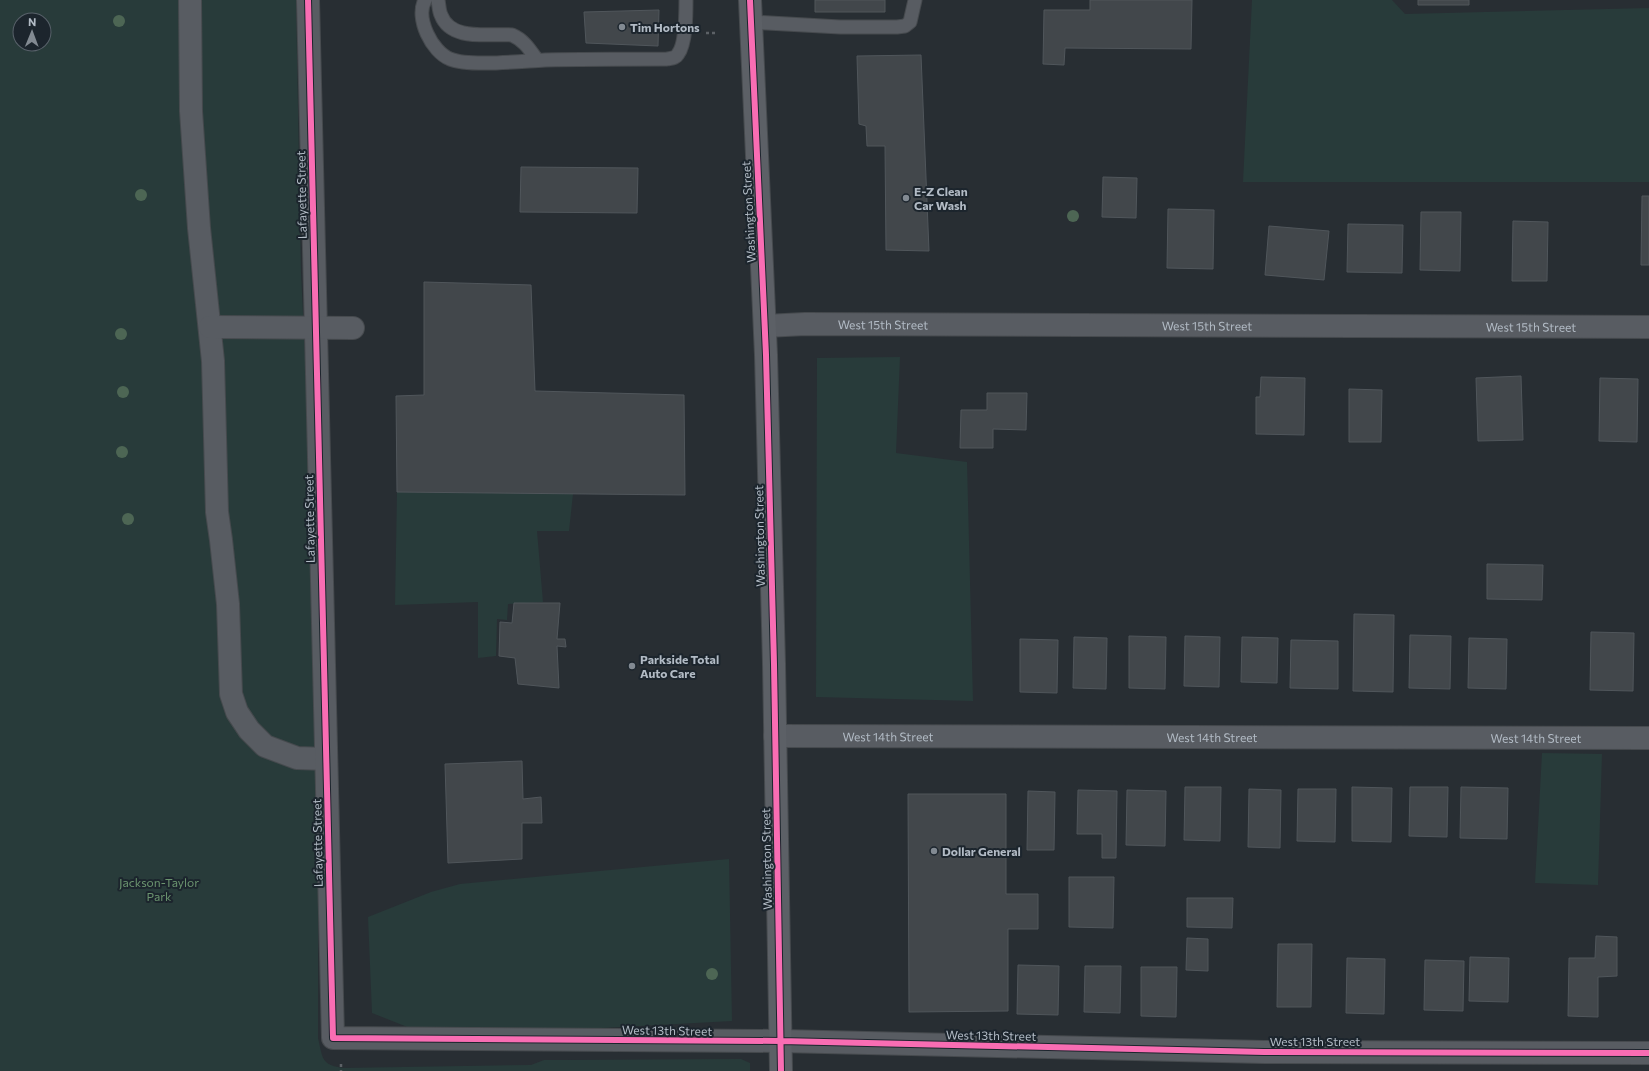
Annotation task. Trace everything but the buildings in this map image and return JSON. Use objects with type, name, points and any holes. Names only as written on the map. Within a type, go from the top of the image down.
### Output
[{"type":"main road","name":"Washington Street","points":[[750,0],[765,326],[781,1071]]},
{"type":"street","points":[[190,0],[191,111],[200,228],[214,368],[217,512],[228,604],[230,694],[237,712],[249,730],[265,746],[297,758],[326,759]]},
{"type":"street","name":"Lafayette Street","points":[[308,0],[333,1038]]},
{"type":"street","name":"West 15th Street","points":[[765,326],[805,324],[1649,327]]},
{"type":"street","points":[[210,327],[353,328]]},
{"type":"street","name":"West 14th Street","points":[[775,736],[1649,738]]},
{"type":"street","name":"West 13th Street","points":[[333,1038],[781,1041],[1256,1052],[1649,1053]]},
{"type":"lane","points":[[425,0],[422,4],[423,25],[435,46],[444,56],[451,60],[461,62],[674,58],[678,55],[681,45],[686,20],[687,2]]},
{"type":"lane","points":[[438,0],[441,16],[449,26],[458,32],[468,34],[512,35],[526,44],[537,60]]},
{"type":"lane","points":[[751,22],[840,27],[905,26],[910,22],[915,0]]},
{"type":"green space","name":"Jackson-Taylor Park","points":[[0,0],[296,0],[301,272],[314,546],[318,886],[318,1038],[324,1060],[336,1067],[344,1068],[531,1065],[544,1060],[741,1059],[750,1063],[750,1071],[0,1071]]},
{"type":"green space","points":[[1252,0],[1392,0],[1405,14],[1649,8],[1649,182],[1243,182]]},
{"type":"green space","points":[[900,357],[896,453],[967,462],[973,701],[816,697],[817,358]]},
{"type":"green space","points":[[397,492],[573,494],[569,531],[537,531],[543,602],[508,604],[507,620],[497,619],[496,656],[478,658],[478,602],[395,605]]},
{"type":"green space","points":[[1542,753],[1602,754],[1598,885],[1535,883]]},
{"type":"green space","points":[[729,859],[732,1021],[547,1031],[415,1030],[372,1013],[368,917],[431,892],[460,884]]},
{"type":"cycle path","points":[[308,0],[333,1038],[781,1041],[1264,1052],[1649,1053]]},
{"type":"cycle path","points":[[750,0],[766,355],[774,664],[781,1071]]},
{"type":"place","name":"Tim Hortons","points":[[622,27]]},
{"type":"place","name":"E-Z Clean Car Wash","points":[[906,198]]},
{"type":"place","name":"Parkside Total Auto Care","points":[[632,666]]},
{"type":"place","name":"Dollar General","points":[[934,851]]}]
